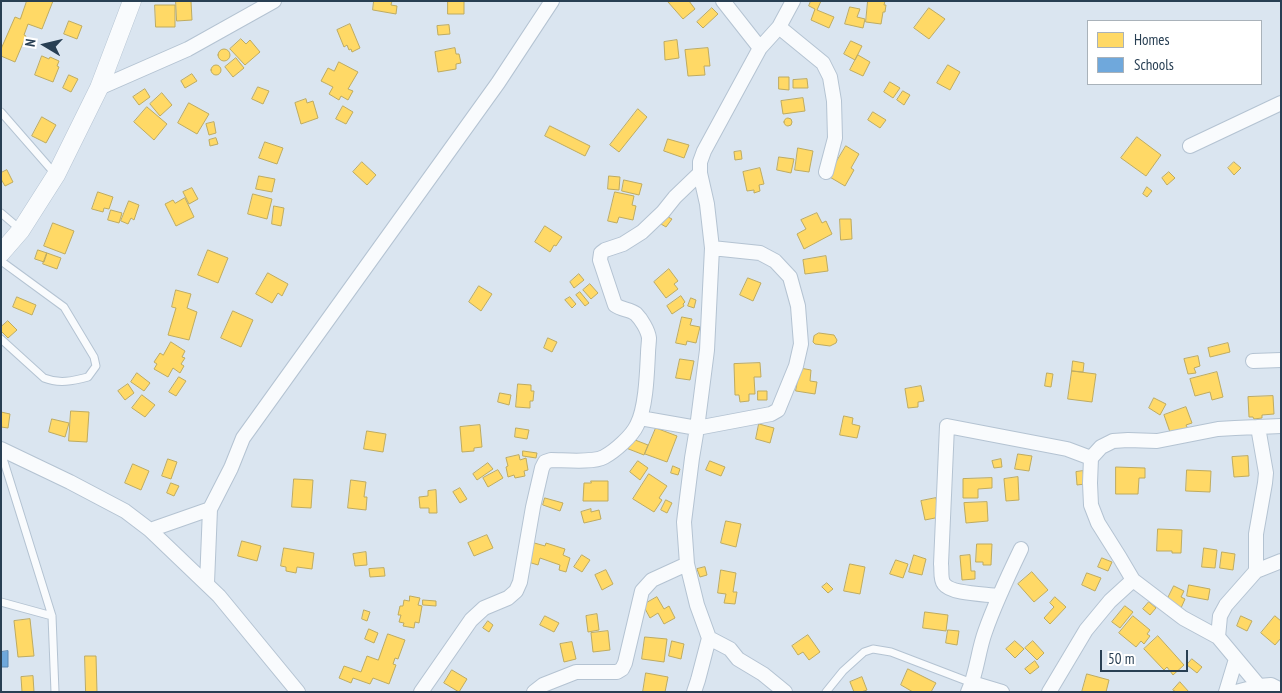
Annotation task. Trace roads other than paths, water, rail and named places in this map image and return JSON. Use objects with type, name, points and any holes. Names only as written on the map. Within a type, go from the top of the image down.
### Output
[{"type":"street","points":[[1,253],[21,230],[56,175],[98,88],[132,1]]},
{"type":"street","points":[[98,88],[188,49],[274,1]]},
{"type":"street","points":[[207,583],[210,509],[244,438],[498,83],[552,1]]},
{"type":"street","points":[[724,1],[760,48]]},
{"type":"street","points":[[694,692],[709,638],[697,606],[687,564],[684,522],[707,350],[712,248],[707,204],[700,173],[700,162],[704,150],[760,48],[779,27],[793,1]]},
{"type":"street","points":[[779,27],[822,63],[830,77],[834,101],[835,138],[826,172]]},
{"type":"street","points":[[1190,146],[1281,103]]},
{"type":"street","points":[[420,692],[471,620],[484,608],[508,598],[516,591],[520,582],[535,499],[545,462],[551,460],[595,460],[604,457],[620,445],[636,428],[640,418],[647,380],[649,337],[637,315],[629,310],[615,306],[600,260],[601,253],[623,244],[642,232],[700,173]]},
{"type":"street","points":[[640,418],[698,428],[771,414],[778,410],[796,366],[801,344],[798,306],[790,277],[775,261],[760,253],[712,248]]},
{"type":"street","points":[[1253,361],[1281,360]]},
{"type":"street","points":[[998,596],[959,592],[948,588],[942,580],[941,564],[947,426],[1067,449],[1091,458]]},
{"type":"street","points":[[1273,685],[1236,660],[1218,637],[1183,618],[1133,580],[1098,523],[1090,505],[1090,483],[1091,458],[1102,447],[1113,442],[1128,440],[1157,441],[1218,430],[1281,426]]},
{"type":"street","points":[[1256,570],[1256,534],[1266,473],[1258,427]]},
{"type":"street","points":[[1,451],[70,482],[125,511],[150,530],[207,583],[298,692]]},
{"type":"street","points":[[150,530],[210,509]]},
{"type":"street","points":[[1002,692],[970,688],[984,634],[998,596],[1021,549]]},
{"type":"street","points":[[1218,637],[1220,616],[1226,605],[1256,570],[1281,561]]},
{"type":"street","points":[[534,692],[543,685],[576,672],[617,672],[622,668],[625,663],[642,591],[652,580],[687,564]]},
{"type":"street","points":[[1049,692],[1086,630],[1110,601],[1133,580]]},
{"type":"street","points":[[709,638],[730,649],[738,659],[763,674],[785,692]]},
{"type":"street","points":[[1226,692],[1236,660]]},
{"type":"street","points":[[1236,692],[1273,685]]},
{"type":"lane","points":[[1,112],[56,175]]},
{"type":"lane","points":[[1,213],[21,230]]},
{"type":"lane","points":[[1,261],[64,307],[94,357],[96,366],[88,377],[72,381],[52,381],[44,378],[1,339]]},
{"type":"lane","points":[[1,451],[52,616],[55,692]]},
{"type":"lane","points":[[1,602],[52,616]]},
{"type":"lane","points":[[826,692],[843,671],[864,652],[873,649],[891,652],[970,688]]}]
